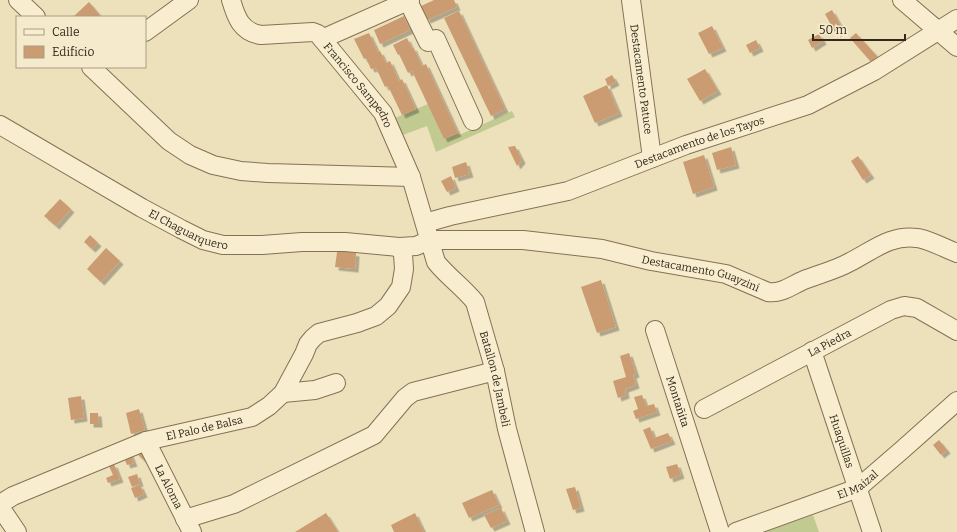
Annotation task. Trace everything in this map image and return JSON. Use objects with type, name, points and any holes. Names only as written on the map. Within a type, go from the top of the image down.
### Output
[{"type":"street","points":[[18,0],[35,16]]},
{"type":"street","points":[[146,31],[189,0]]},
{"type":"street","name":"Francisco Sampedro","points":[[231,0],[240,23],[243,27],[254,34],[261,35],[313,32],[318,34],[383,112],[411,177],[428,232]]},
{"type":"street","points":[[322,39],[409,0],[428,42],[436,39],[473,121]]},
{"type":"street","name":"Destacamento Patuce","points":[[631,0],[652,158]]},
{"type":"street","points":[[902,0],[957,47]]},
{"type":"street","name":"Destacamento de los Tayos","points":[[428,232],[450,216],[568,191],[686,144],[808,105],[874,71],[957,19]]},
{"type":"street","points":[[93,68],[169,141],[190,155],[213,165],[241,171],[268,173],[411,177]]},
{"type":"street","name":"El Chaguarquero","points":[[0,126],[142,208],[203,240],[224,245],[345,242],[399,247],[416,246],[428,232]]},
{"type":"street","name":"Destacamento Guayzini","points":[[428,232],[523,240],[602,250],[651,261],[726,274],[773,293],[779,292],[804,280],[849,263],[882,243],[898,238],[918,238],[957,253]]},
{"type":"street","name":"Batallon de Jambeli","points":[[428,232],[436,262],[444,272],[475,302],[495,371],[507,428],[535,532]]},
{"type":"street","name":"El Palo de Balsa","points":[[0,505],[13,496],[146,441],[252,417],[283,393],[308,344],[319,333],[357,323],[376,316],[388,306],[401,286],[404,269],[403,254],[399,247]]},
{"type":"street","name":"La Piedra","points":[[704,409],[891,310],[904,306],[917,308],[957,331]]},
{"type":"street","name":"Montañita","points":[[655,330],[720,532]]},
{"type":"street","name":"Huaquillas","points":[[812,351],[872,532]]},
{"type":"street","points":[[188,526],[374,435],[405,398],[413,392],[495,371]]},
{"type":"street","points":[[283,393],[315,390],[336,383]]},
{"type":"street","name":"El Maizal","points":[[736,532],[858,488],[957,401]]},
{"type":"street","name":"La Aloma","points":[[146,441],[188,526]]},
{"type":"street","points":[[0,505],[17,532]]},
{"type":"green space","points":[[428,104],[444,139],[458,133],[459,135],[512,111],[515,117],[436,152],[427,126],[403,135],[395,118]]},
{"type":"green space","points":[[813,515],[819,532],[764,532]]},
{"type":"building","points":[[434,0],[454,0],[457,7],[427,20],[421,6]]},
{"type":"building","points":[[89,2],[100,15],[98,16],[74,16]]},
{"type":"building","points":[[832,10],[843,30],[836,34],[825,14]]},
{"type":"building","points":[[459,11],[505,109],[491,116],[444,18]]},
{"type":"building","points":[[404,16],[410,30],[380,44],[374,30]]},
{"type":"building","points":[[712,26],[723,48],[709,54],[698,33]]},
{"type":"building","points":[[369,33],[378,52],[380,51],[386,63],[390,61],[399,81],[402,79],[416,109],[402,115],[388,86],[385,87],[376,68],[371,69],[366,58],[364,59],[354,39]]},
{"type":"building","points":[[856,33],[877,56],[871,62],[850,38]]},
{"type":"building","points":[[819,34],[823,41],[812,48],[808,40]]},
{"type":"building","points":[[407,38],[422,66],[426,64],[458,133],[444,139],[412,71],[408,73],[399,54],[398,55],[393,45]]},
{"type":"building","points":[[756,40],[760,48],[750,53],[746,45]]},
{"type":"building","points":[[705,69],[718,91],[700,101],[687,79]]},
{"type":"building","points":[[612,75],[616,82],[608,86],[605,79]]},
{"type":"building","points":[[607,85],[619,113],[595,123],[583,96]]},
{"type":"building","points":[[515,146],[522,160],[517,166],[508,147]]},
{"type":"building","points":[[731,147],[736,165],[717,170],[712,153]]},
{"type":"building","points":[[704,155],[714,187],[693,194],[683,162]]},
{"type":"building","points":[[858,156],[871,175],[863,180],[851,161]]},
{"type":"building","points":[[466,162],[470,174],[455,178],[452,167]]},
{"type":"building","points":[[451,176],[456,188],[447,192],[441,181]]},
{"type":"building","points":[[60,199],[71,209],[56,226],[44,216]]},
{"type":"building","points":[[90,235],[98,243],[92,249],[84,242]]},
{"type":"building","points":[[338,245],[347,246],[348,252],[356,253],[355,269],[335,267]]},
{"type":"building","points":[[106,248],[120,261],[101,282],[87,269]]},
{"type":"building","points":[[601,280],[616,327],[597,333],[581,287]]},
{"type":"building","points":[[629,353],[636,374],[633,375],[636,385],[625,389],[626,395],[618,398],[613,381],[626,377],[620,356]]},
{"type":"building","points":[[642,395],[646,406],[654,404],[657,412],[636,419],[633,411],[638,409],[634,397]]},
{"type":"building","points":[[81,396],[84,418],[71,420],[68,398]]},
{"type":"building","points":[[139,409],[145,430],[131,434],[126,413]]},
{"type":"building","points":[[90,413],[98,413],[99,424],[90,424]]},
{"type":"building","points":[[650,427],[654,438],[668,433],[672,441],[651,449],[643,430]]},
{"type":"building","points":[[939,440],[947,450],[941,455],[933,445]]},
{"type":"building","points":[[143,445],[148,457],[142,459],[133,449]]},
{"type":"building","points":[[129,451],[134,463],[127,465],[122,453]]},
{"type":"building","points":[[114,464],[120,479],[108,483],[106,478],[113,475],[109,466]]},
{"type":"building","points":[[677,464],[681,475],[670,479],[666,467]]},
{"type":"building","points":[[137,474],[140,483],[132,487],[128,477]]},
{"type":"building","points":[[140,485],[144,494],[135,498],[131,488]]},
{"type":"building","points":[[575,487],[581,508],[573,510],[566,489]]},
{"type":"building","points":[[492,490],[499,505],[469,518],[462,503]]},
{"type":"building","points":[[501,508],[507,521],[491,528],[484,515]]},
{"type":"building","points":[[326,513],[338,532],[295,532]]},
{"type":"building","points":[[415,513],[424,532],[394,532],[391,525]]}]
